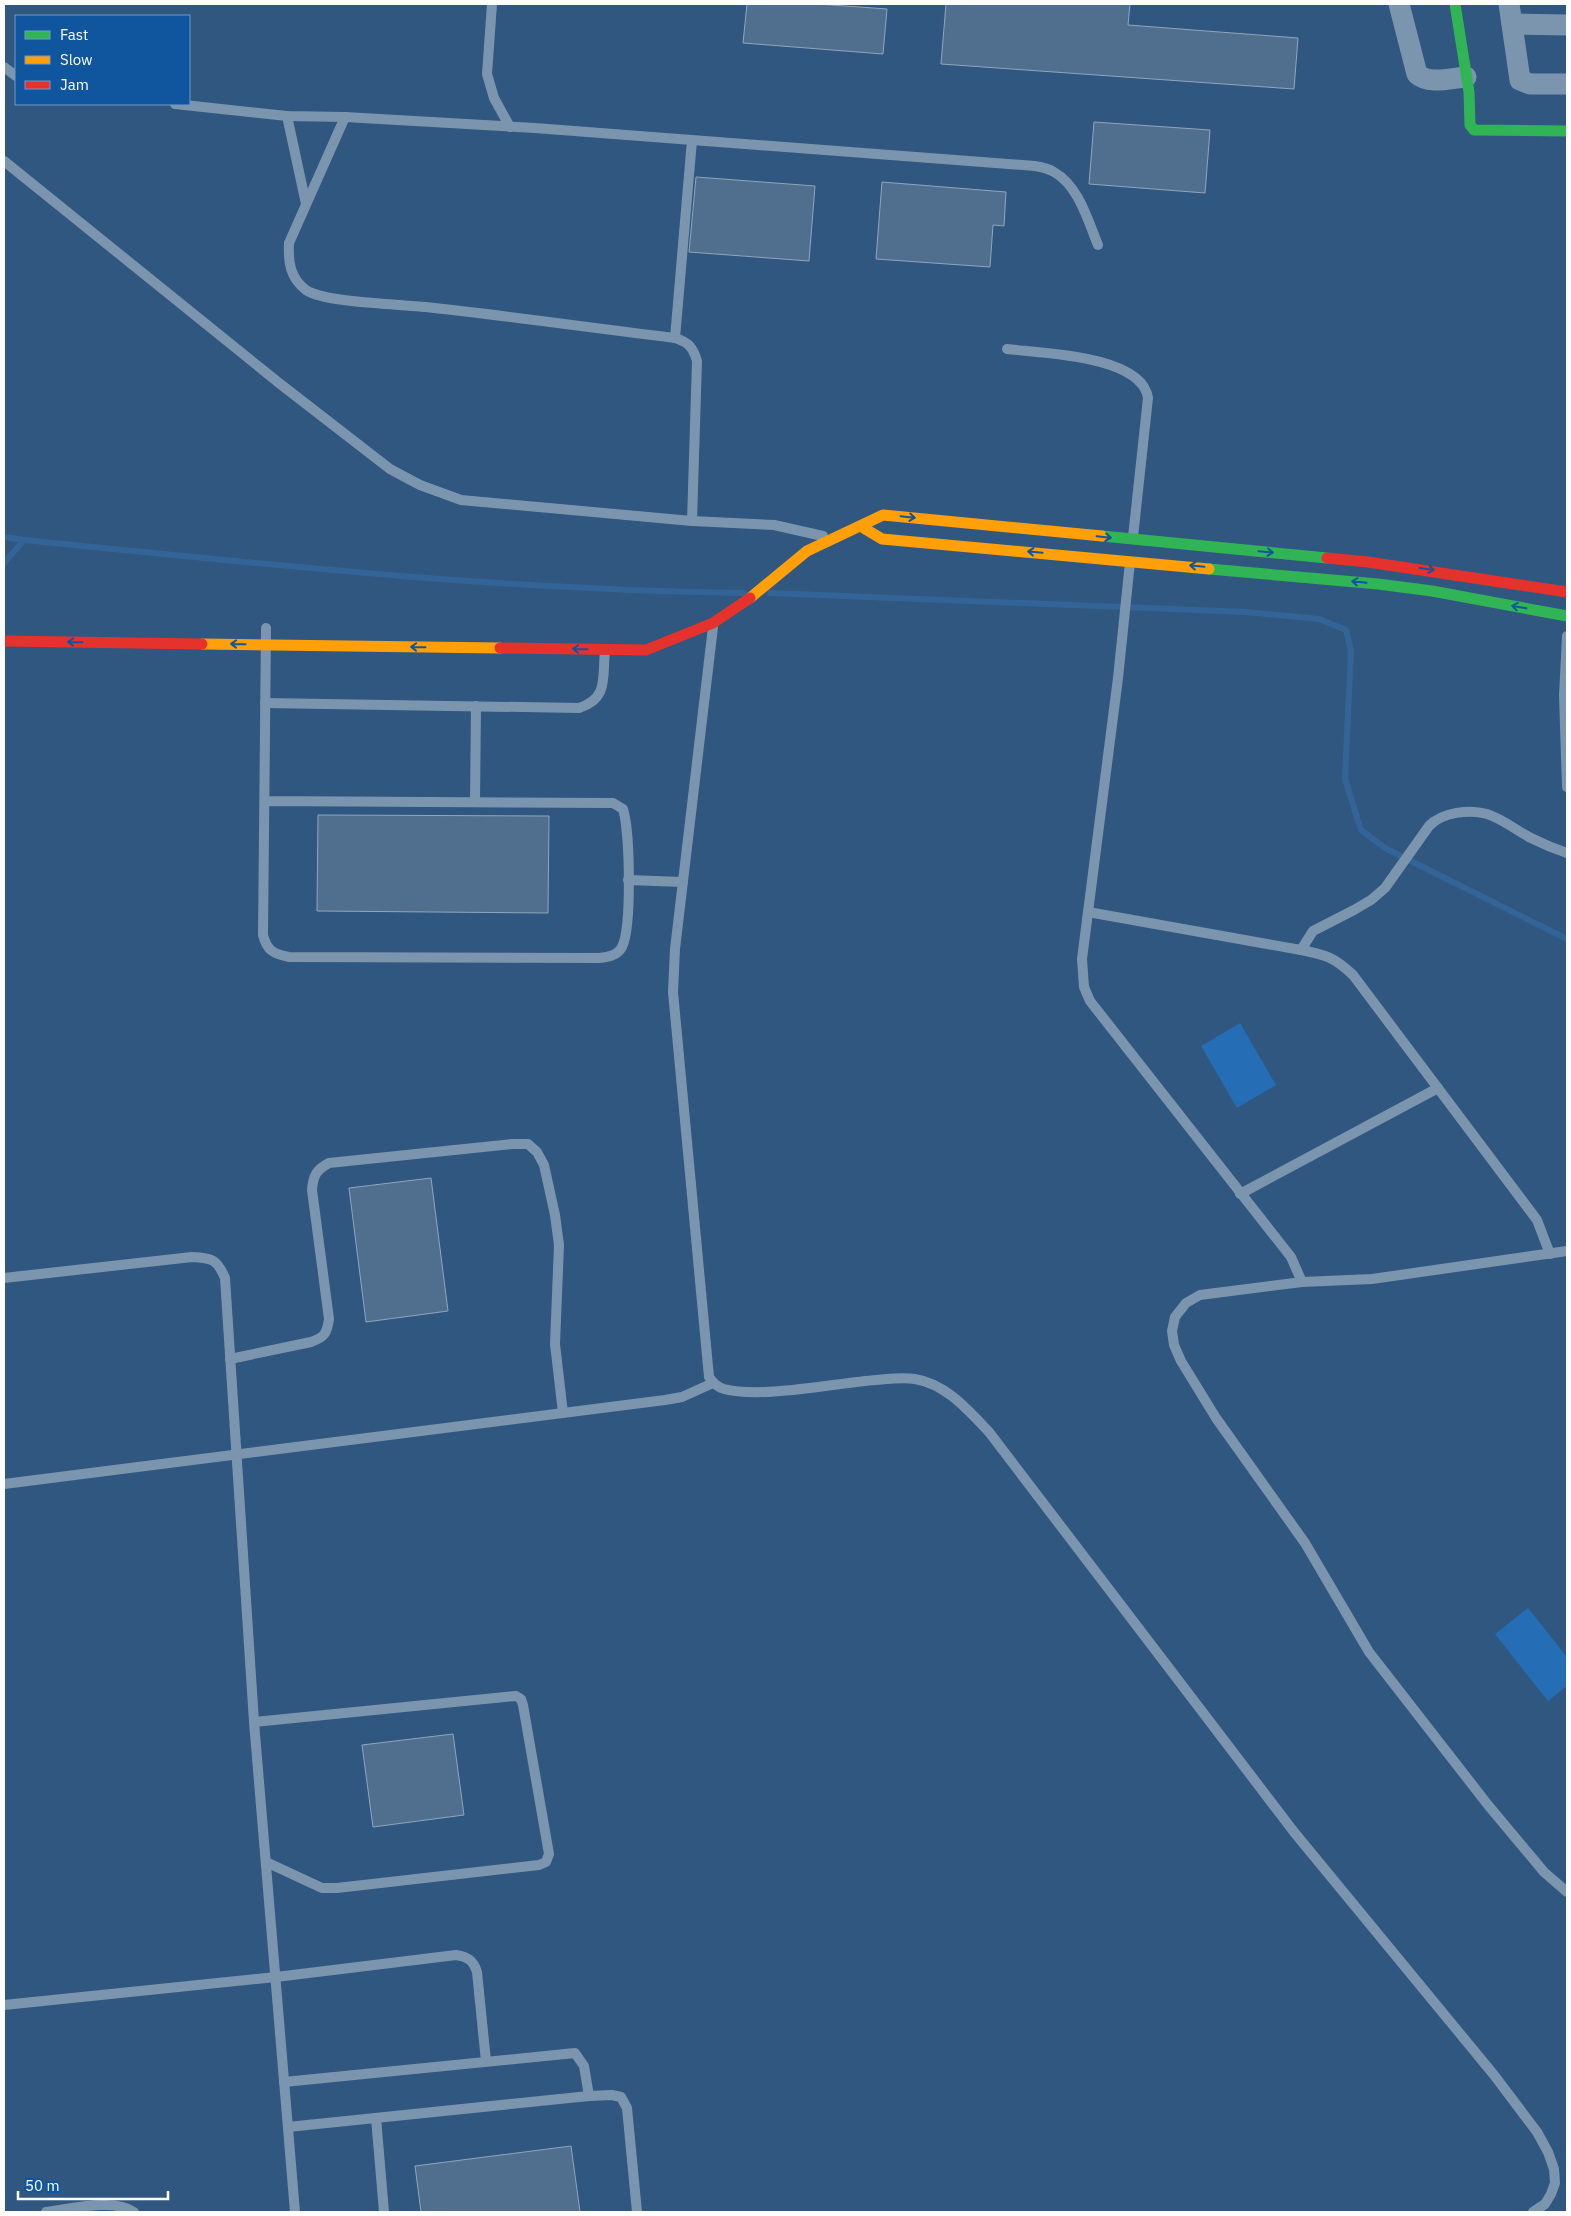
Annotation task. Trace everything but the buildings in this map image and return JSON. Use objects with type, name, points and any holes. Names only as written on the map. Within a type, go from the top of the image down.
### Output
[{"type":"street","points":[[1399,4],[1417,74],[1422,79],[1431,80],[1466,77]]},
{"type":"street","points":[[1455,4],[1466,77],[1470,125],[1474,130],[1567,131]]},
{"type":"street","points":[[1567,25],[1510,14],[1520,80],[1530,84],[1567,84]]},
{"type":"street","points":[[4,641],[646,650],[658,639],[690,633],[714,623],[808,551],[831,538],[862,527],[883,515],[1432,591],[1567,616]]},
{"type":"street","points":[[862,527],[882,538],[1377,563],[1567,592]]},
{"type":"lane","points":[[492,4],[487,74],[494,98],[510,127]]},
{"type":"lane","points":[[4,68],[15,75]]},
{"type":"lane","points":[[184,105],[287,116],[346,117],[510,127],[1035,166],[1054,171],[1067,182],[1079,202],[1098,246]]},
{"type":"lane","points":[[287,116],[306,204]]},
{"type":"lane","points":[[346,117],[289,243],[288,264],[296,280],[308,291],[329,298],[427,307],[674,338],[688,342],[694,351],[697,361],[692,521]]},
{"type":"lane","points":[[674,338],[692,140]]},
{"type":"lane","points":[[4,161],[279,383],[390,469],[420,485],[461,500],[692,521],[774,525],[831,538]]},
{"type":"lane","points":[[1007,349],[1084,357],[1105,362],[1142,383],[1147,390],[1148,398],[1118,678],[1088,912],[1082,973],[1084,987],[1090,1001],[1291,1257],[1302,1282]]},
{"type":"lane","points":[[714,623],[675,949],[672,992],[709,1377],[713,1383],[722,1388],[735,1391],[768,1391],[862,1381],[900,1378],[915,1379],[930,1384],[948,1394],[967,1409],[989,1432],[1294,1832],[1494,2075],[1537,2132],[1548,2152],[1554,2169],[1555,2183],[1552,2194],[1545,2204],[1532,2212]]},
{"type":"lane","points":[[264,802],[613,803],[623,809],[626,820],[628,880],[626,934],[622,948],[613,956],[599,958],[308,957],[275,954],[266,947],[264,935],[264,802],[266,628]]},
{"type":"lane","points":[[1567,636],[1564,696],[1567,787]]},
{"type":"lane","points":[[265,703],[579,708],[593,703],[601,694],[605,650]]},
{"type":"lane","points":[[475,802],[476,706]]},
{"type":"lane","points":[[1301,950],[1313,931],[1371,900],[1385,888],[1435,819],[1456,814],[1477,812],[1487,814],[1532,839],[1567,852]]},
{"type":"lane","points":[[628,880],[683,882]]},
{"type":"lane","points":[[1088,912],[1323,954],[1338,961],[1353,975],[1537,1220],[1550,1254]]},
{"type":"lane","points":[[1240,1194],[1438,1088]]},
{"type":"lane","points":[[230,1359],[311,1342],[322,1338],[328,1332],[329,1319],[312,1190],[313,1177],[319,1168],[329,1164],[512,1144],[528,1144],[537,1152],[544,1165],[555,1215],[559,1245],[555,1344],[564,1413]]},
{"type":"lane","points":[[1567,1251],[1372,1279],[1302,1282],[1200,1296],[1186,1303],[1175,1317],[1172,1331],[1174,1345],[1181,1361],[1216,1418],[1310,1550],[1369,1652],[1488,1806],[1544,1872],[1567,1892]]},
{"type":"lane","points":[[4,1278],[192,1257],[209,1258],[219,1264],[225,1278],[254,1722],[295,2212]]},
{"type":"lane","points":[[4,1484],[682,1397],[713,1383]]},
{"type":"lane","points":[[254,1722],[516,1696],[521,1699],[524,1706],[549,1854],[546,1862],[539,1865],[337,1888],[322,1888],[266,1862]]},
{"type":"lane","points":[[4,2005],[276,1977],[456,1955],[467,1957],[474,1963],[477,1972],[486,2061]]},
{"type":"lane","points":[[284,2082],[575,2053],[584,2066],[589,2096]]},
{"type":"lane","points":[[288,2126],[589,2096],[612,2095],[621,2097],[627,2108],[637,2212]]},
{"type":"lane","points":[[376,2118],[384,2212]]},
{"type":"lane","points":[[46,2212],[98,2206],[117,2206],[134,2212]]},
{"type":"shaded area","points":[[1240,1023],[1276,1085],[1237,1108],[1201,1046]]},
{"type":"shaded area","points":[[1528,1608],[1567,1657],[1567,1686],[1548,1701],[1495,1634]]},
{"type":"waterway","points":[[4,537],[293,567],[473,581],[563,587],[743,593]]},
{"type":"waterway","points":[[4,563],[24,540]]},
{"type":"waterway","points":[[770,593],[1247,612],[1319,619],[1346,630],[1351,651],[1345,779],[1361,830],[1385,848],[1567,939]]},
{"type":"traffic: fast","points":[[1455,4],[1469,92],[1470,125],[1474,130],[1567,131]]},
{"type":"traffic: fast","points":[[1102,536],[1327,558]]},
{"type":"traffic: fast","points":[[1209,569],[1378,584],[1432,591],[1567,616]]},
{"type":"traffic: slow","points":[[750,598],[807,551],[883,515],[1102,536]]},
{"type":"traffic: slow","points":[[862,527],[882,539],[1209,569]]},
{"type":"traffic: slow","points":[[202,644],[500,648]]},
{"type":"traffic: jam","points":[[1327,558],[1368,562],[1567,592]]},
{"type":"traffic: jam","points":[[500,648],[646,650],[713,623],[750,598]]},
{"type":"traffic: jam","points":[[4,641],[202,644]]}]
